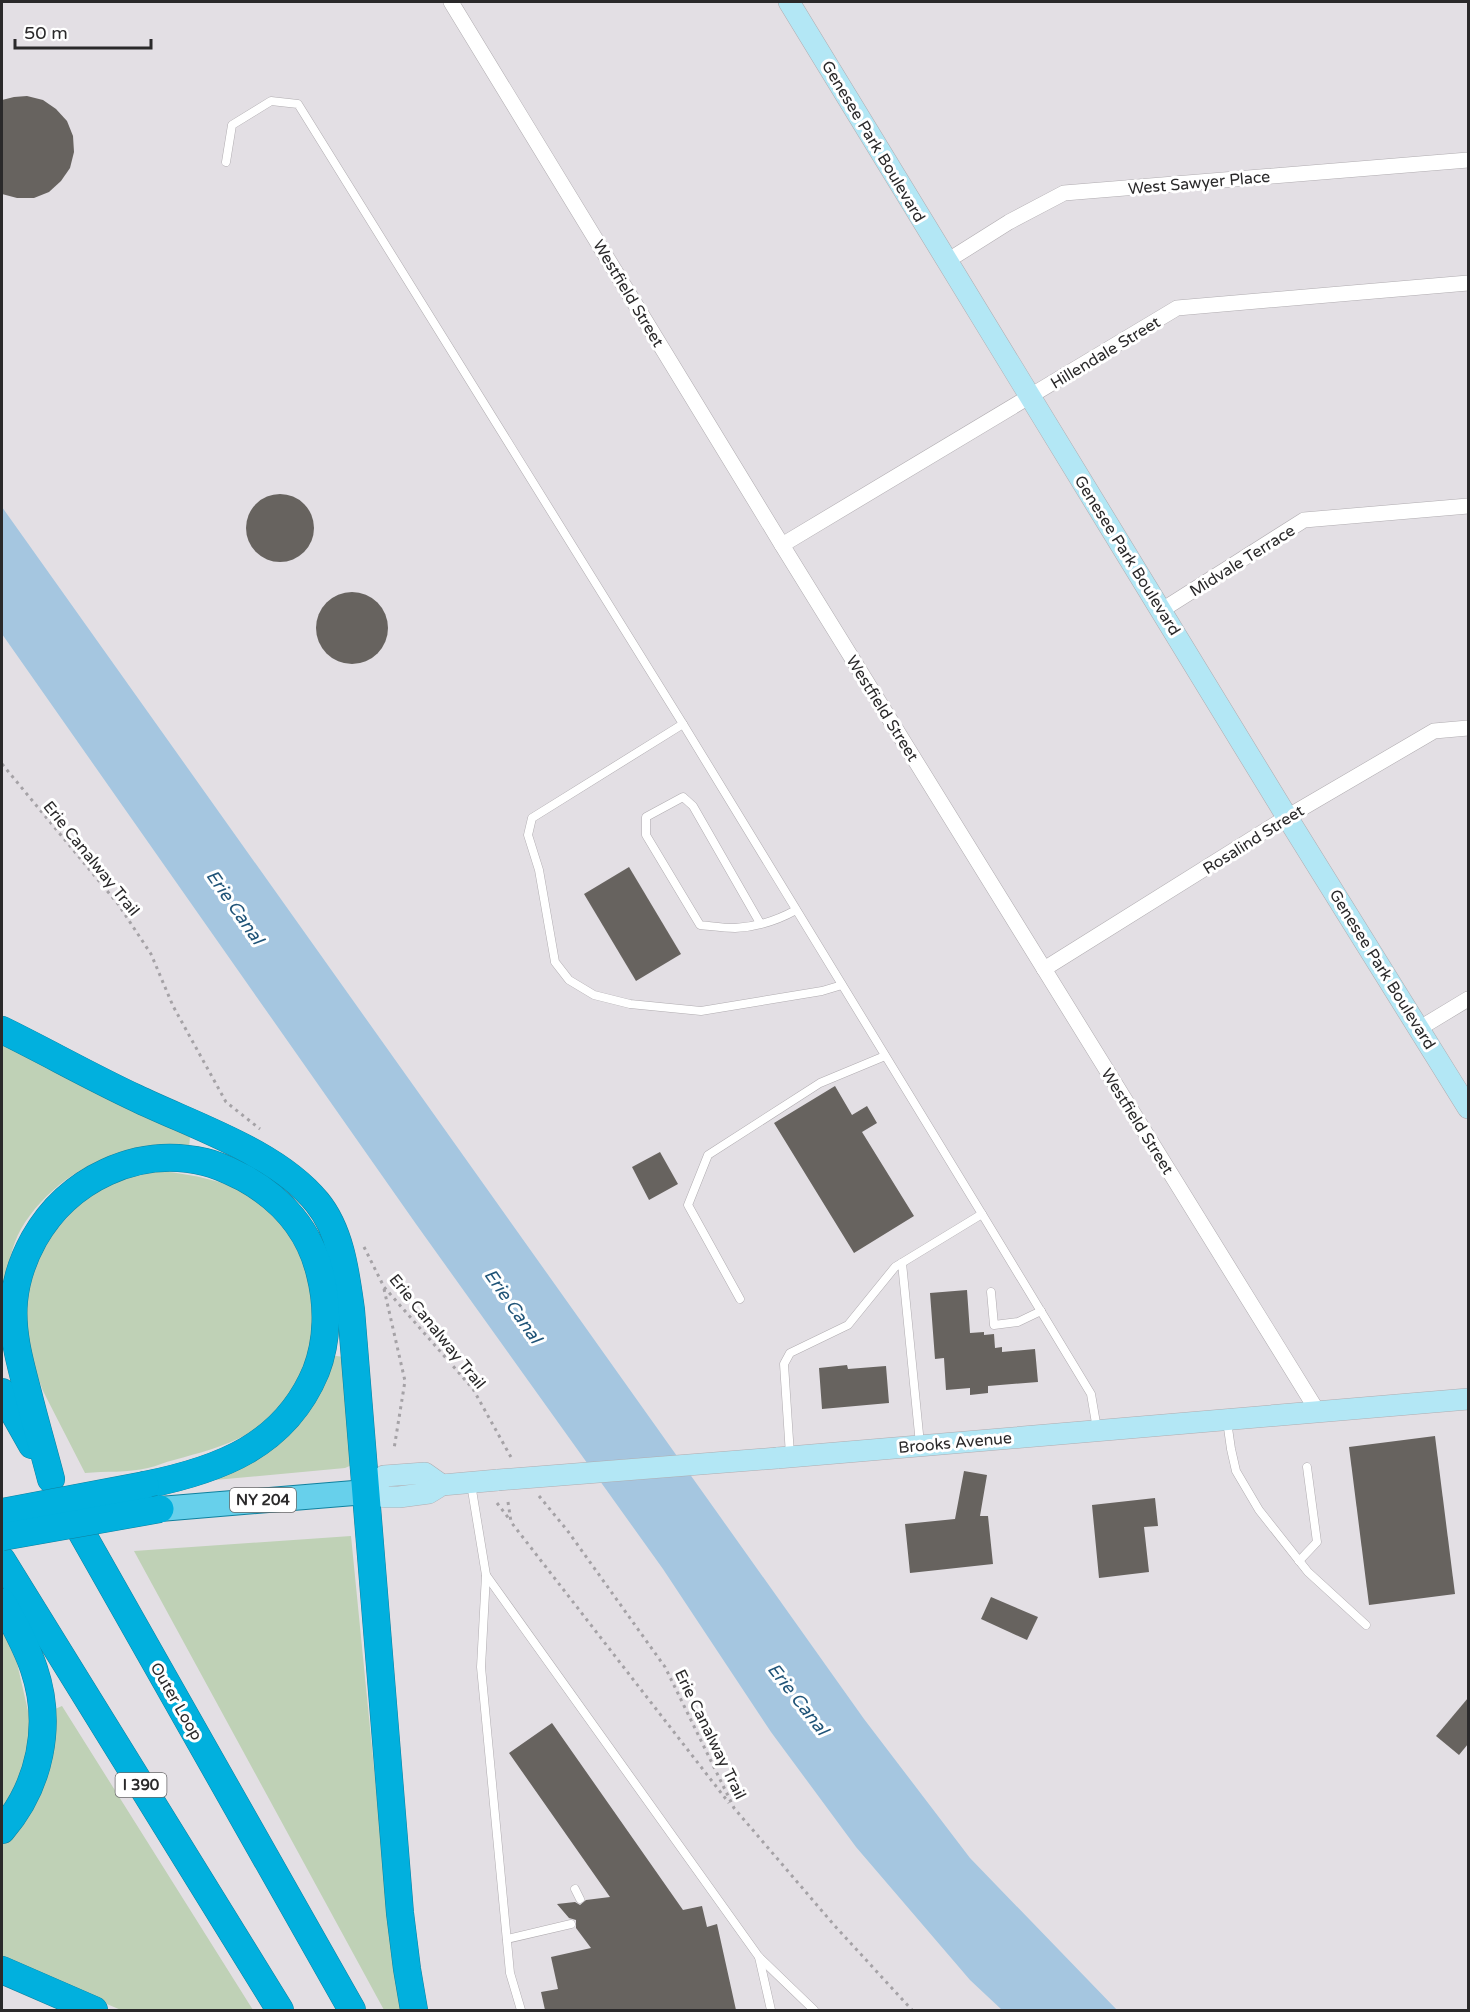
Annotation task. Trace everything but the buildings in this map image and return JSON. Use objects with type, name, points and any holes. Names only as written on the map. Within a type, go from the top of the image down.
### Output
[{"type":"highway","points":[[2,1030],[134,1097],[267,1160],[298,1181],[318,1204],[334,1230],[346,1280],[368,1491],[400,1913],[406,1969],[414,2010]]},
{"type":"highway","points":[[2,1512],[180,1478],[243,1454],[276,1430],[300,1401],[312,1379],[323,1345],[325,1321],[321,1278],[315,1256],[293,1217],[277,1200],[231,1172],[206,1162],[178,1158],[151,1158],[97,1177],[76,1189],[56,1207],[41,1227],[26,1254],[14,1300],[14,1330],[18,1354],[51,1479]]},
{"type":"highway","name":"Outer Loop","points":[[2,1392],[352,2010]]},
{"type":"highway","points":[[2,1537],[160,1509]]},
{"type":"highway","name":"I 390","points":[[2,1560],[280,2010]]},
{"type":"highway","points":[[2,1602],[24,1641],[35,1669],[42,1723],[41,1747],[32,1780],[22,1802],[2,1830]]},
{"type":"highway","points":[[2,1971],[94,2010]]},
{"type":"main road","name":"Brooks Avenue","points":[[160,1509],[368,1491]]},
{"type":"street","name":"Westfield Street","points":[[451,2],[782,545],[1318,1412]]},
{"type":"street","name":"Genesee Park Boulevard","points":[[789,2],[1287,817],[1468,1108]]},
{"type":"street","name":"West Sawyer Place","points":[[947,261],[1009,222],[1064,193],[1468,160]]},
{"type":"street","name":"Hillendale Street","points":[[782,545],[1177,308],[1468,283]]},
{"type":"street","name":"Midvale Terrace","points":[[1162,610],[1304,520],[1468,506]]},
{"type":"street","name":"Rosalind Street","points":[[1044,969],[1287,817],[1434,731],[1468,728]]},
{"type":"street","points":[[1420,1028],[1468,999]]},
{"type":"street","name":"Brooks Avenue","points":[[368,1491],[385,1497],[399,1497],[429,1493],[442,1485],[1468,1399]]},
{"type":"lane","points":[[226,162],[232,124],[271,100],[298,104],[683,724],[1041,1311],[1091,1394],[1097,1430]]},
{"type":"lane","points":[[683,724],[532,818],[528,835],[538,870],[555,962],[569,980],[594,995],[630,1004],[701,1011],[822,991],[842,985]]},
{"type":"lane","points":[[760,923],[693,806],[683,797],[646,817],[646,835],[700,925],[736,928],[760,923],[781,918],[796,910]]},
{"type":"lane","points":[[740,1299],[688,1205],[708,1155],[820,1083],[885,1056]]},
{"type":"lane","points":[[783,1457],[784,1364],[790,1353],[848,1325],[895,1267],[982,1214]]},
{"type":"lane","points":[[902,1263],[920,1445]]},
{"type":"lane","points":[[991,1292],[994,1325],[1018,1323],[1041,1311]]},
{"type":"lane","points":[[1227,1419],[1236,1470],[1259,1510],[1299,1561],[1366,1625]]},
{"type":"lane","points":[[1299,1561],[1317,1542],[1307,1467]]},
{"type":"lane","points":[[470,1483],[486,1575],[481,1667],[510,1973],[521,2010]]},
{"type":"lane","points":[[486,1575],[759,1957],[814,2010]]},
{"type":"lane","points":[[575,1889],[580,1899]]},
{"type":"lane","points":[[507,1938],[571,1924]]},
{"type":"lane","points":[[759,1957],[771,2010]]},
{"type":"path","name":"Erie Canalway Trail","points":[[2,764],[118,904],[151,954],[173,1006],[226,1102],[268,1135]]},
{"type":"path","name":"Erie Canalway Trail","points":[[363,1245],[384,1287],[473,1389],[512,1460]]},
{"type":"path","points":[[384,1287],[405,1382],[394,1449]]},
{"type":"path","name":"Erie Canalway Trail","points":[[539,1496],[567,1530],[666,1667],[734,1808],[834,1925],[912,2010]]},
{"type":"path","points":[[508,1502],[511,1521]]},
{"type":"path","points":[[497,1503],[734,1808]]},
{"type":"green space","points":[[2,1045],[190,1137],[189,1148],[128,1155],[94,1163],[80,1170],[53,1190],[30,1215],[15,1242],[8,1270],[2,1318]]},
{"type":"green space","points":[[161,1171],[198,1177],[233,1187],[255,1199],[272,1213],[298,1252],[307,1275],[313,1299],[315,1323],[313,1345],[306,1366],[289,1395],[265,1421],[239,1439],[140,1470],[85,1473],[43,1391],[28,1350],[23,1302],[40,1247],[86,1197],[121,1179]]},
{"type":"green space","points":[[329,1355],[344,1357],[352,1465],[345,1468],[215,1480]]},
{"type":"green space","points":[[351,1536],[395,1980],[404,2010],[384,2010],[134,1551]]},
{"type":"green space","points":[[2,1628],[17,1663],[31,1724],[23,1772],[2,1811]]},
{"type":"green space","points":[[62,1706],[253,2010],[121,2010],[2,1960],[2,1843],[12,1833],[48,1712]]},
{"type":"water","name":"Erie Canal","points":[[2,507],[864,1719],[970,1858],[1117,2010],[1002,2010],[970,1980],[856,1847],[771,1732],[663,1569],[416,1224],[2,634]]}]
